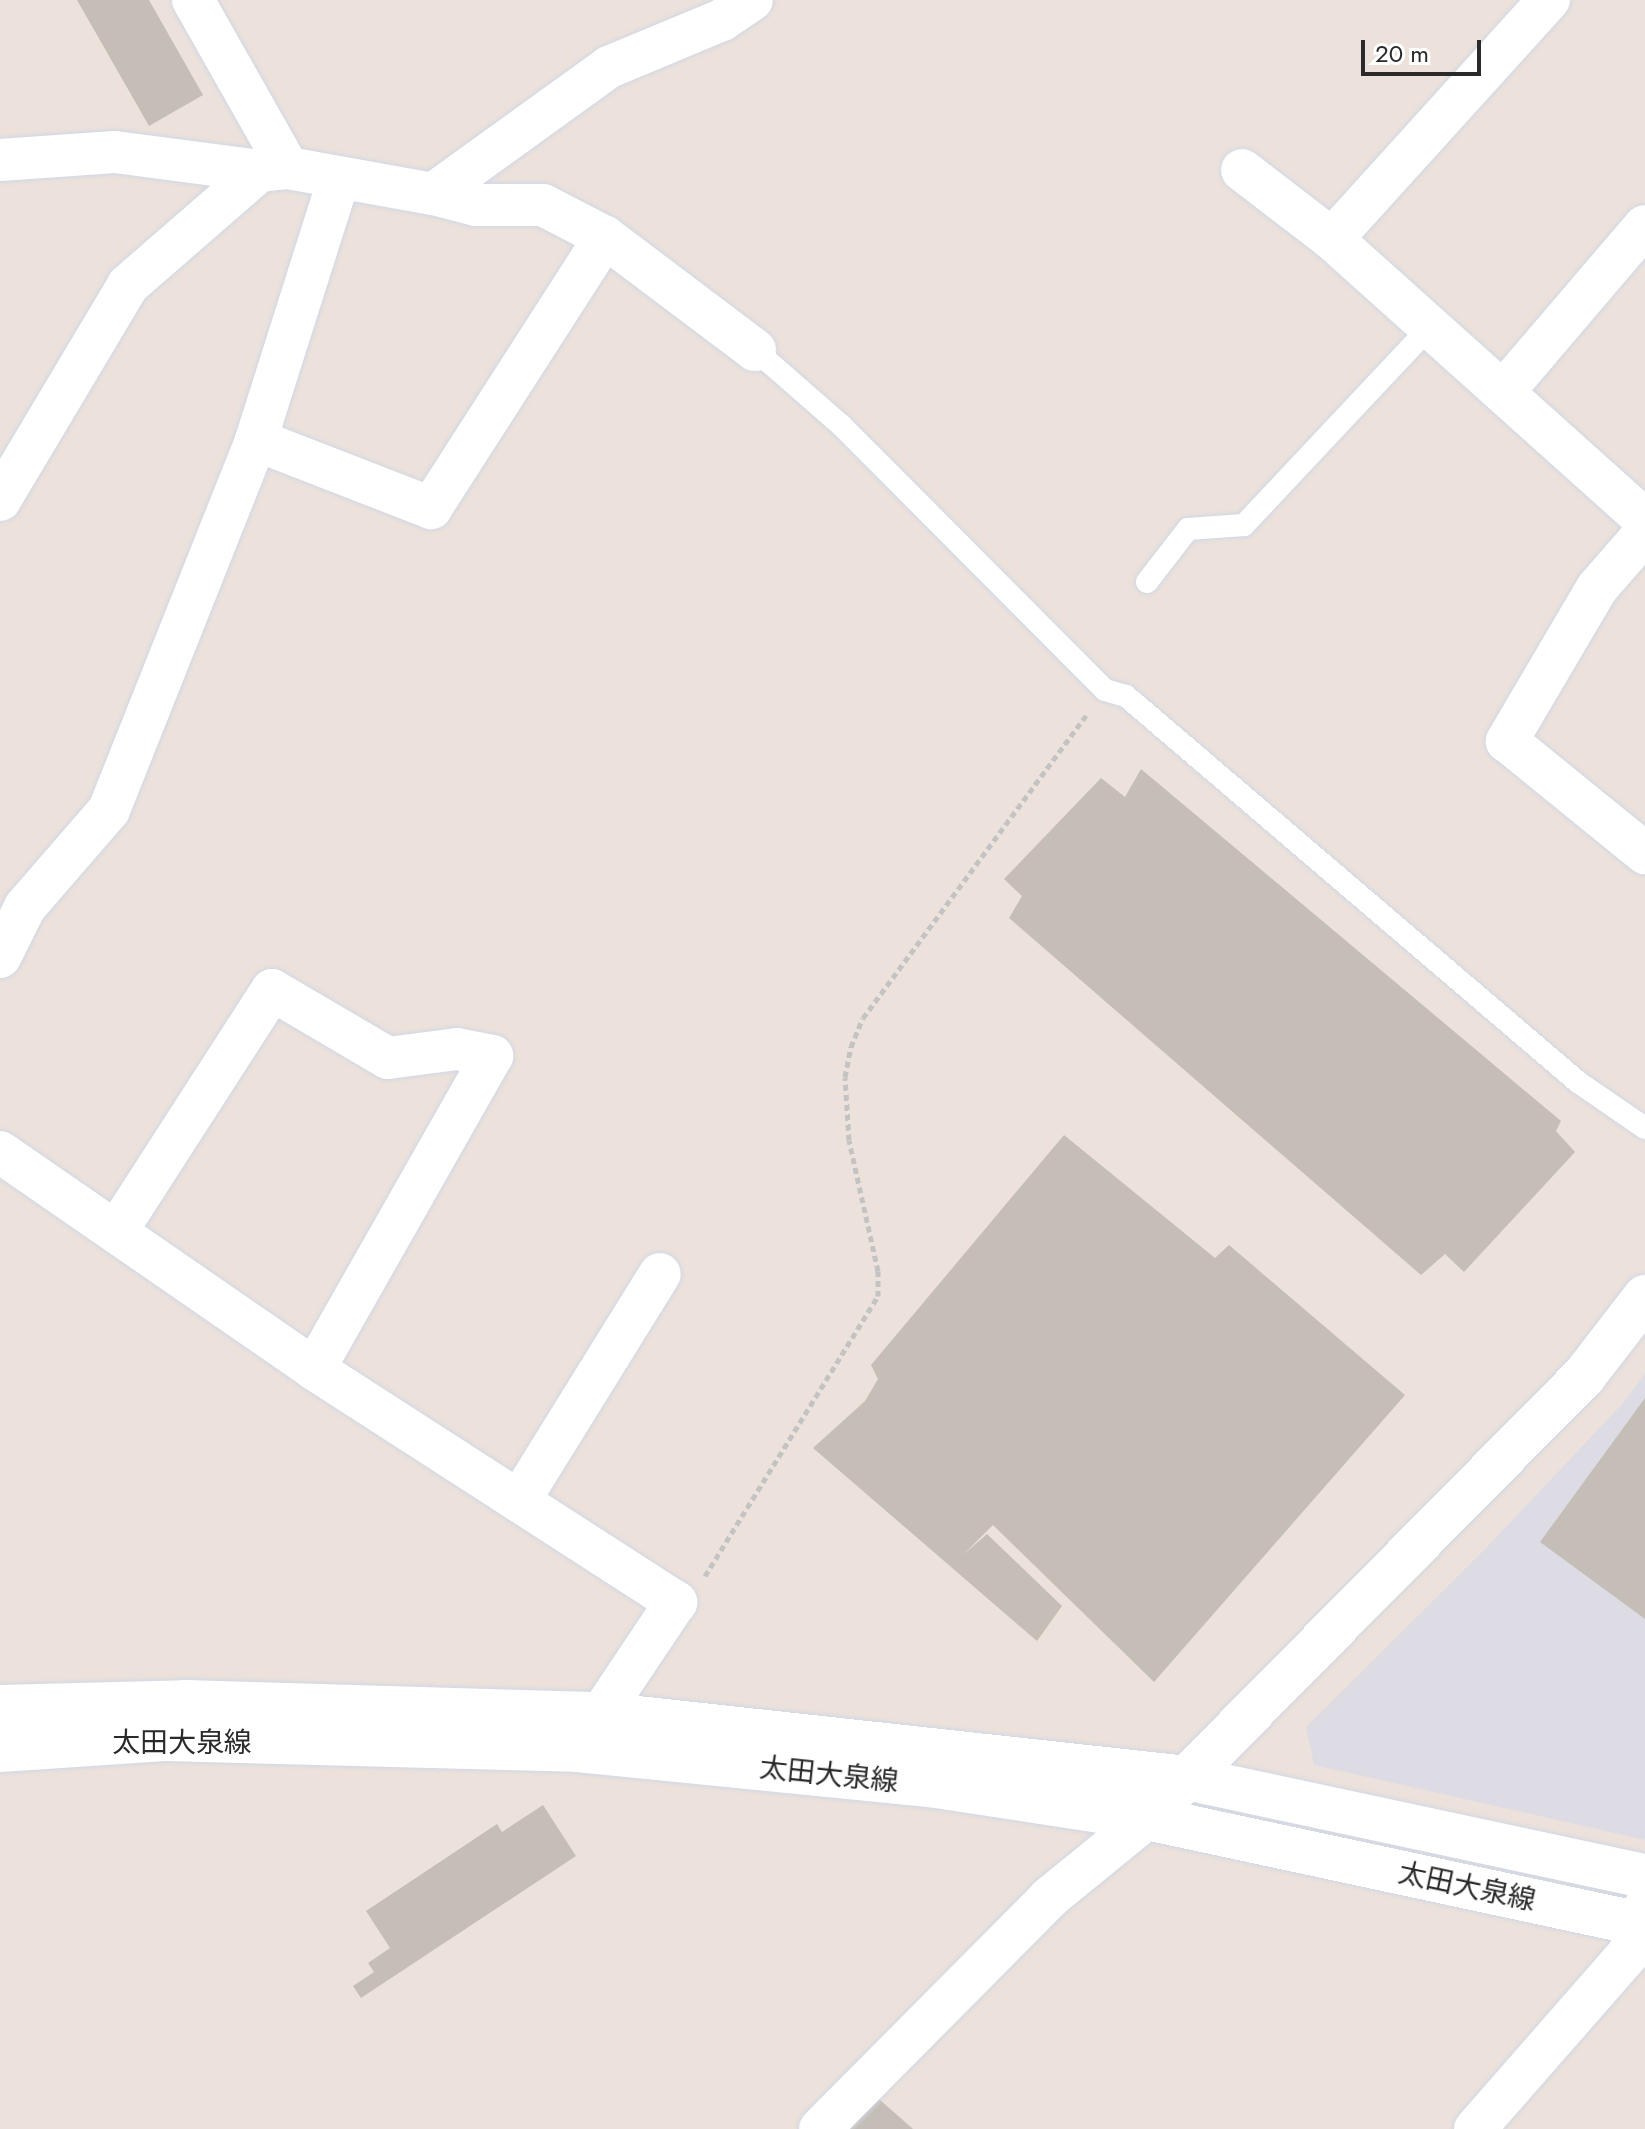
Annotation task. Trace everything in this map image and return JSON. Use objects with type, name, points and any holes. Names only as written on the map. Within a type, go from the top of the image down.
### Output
[{"type":"main road","points":[[1147,1818],[1233,1727],[1584,1376],[1645,1297]]},
{"type":"main road","name":"太田大泉線","points":[[0,1707],[185,1702],[601,1714],[1187,1778],[1645,1876]]},
{"type":"main road","name":"太田大泉線","points":[[0,1750],[165,1739],[577,1750],[937,1786],[1147,1818],[1643,1919]]},
{"type":"street","points":[[193,0],[274,170]]},
{"type":"street","points":[[433,194],[609,67],[722,20],[752,0]]},
{"type":"street","points":[[1332,239],[1549,0]]},
{"type":"street","points":[[0,160],[115,152],[339,178],[433,194],[476,205],[543,205],[605,237],[755,350]]},
{"type":"street","points":[[0,500],[128,285],[274,170]]},
{"type":"street","points":[[1242,170],[1332,239],[1645,520]]},
{"type":"street","points":[[0,957],[25,907],[109,810],[256,440],[339,178]]},
{"type":"street","points":[[1503,392],[1645,226]]},
{"type":"street","points":[[256,440],[431,508],[605,237]]},
{"type":"street","points":[[1645,533],[1597,588],[1507,741],[1645,853]]},
{"type":"street","points":[[116,1232],[272,990],[388,1058],[457,1049],[492,1056],[314,1369]]},
{"type":"street","points":[[0,1152],[314,1369],[676,1602],[601,1714]]},
{"type":"street","points":[[519,1501],[660,1274]]},
{"type":"street","points":[[820,2129],[1049,1898],[1147,1818]]},
{"type":"street","points":[[1475,2129],[1629,1953],[1643,1919]]},
{"type":"lane","points":[[1147,582],[1188,529],[1244,525],[1430,327]]},
{"type":"lane","points":[[755,350],[841,425],[1105,690],[1126,696],[1578,1082],[1645,1128]]},
{"type":"path","points":[[676,1602],[693,1595],[878,1296],[878,1271],[849,1140],[845,1077],[851,1047],[863,1018],[1105,690]]},
{"type":"shaded area","points":[[1645,1373],[1645,1840],[1314,1765],[1306,1727],[1485,1549],[1623,1403]]},
{"type":"building","points":[[77,0],[149,0],[203,95],[149,126]]},
{"type":"building","points":[[1141,769],[1561,1121],[1556,1131],[1575,1152],[1464,1272],[1445,1254],[1421,1275],[1009,918],[1022,896],[1004,879],[1101,778],[1125,797]]},
{"type":"building","points":[[1064,1135],[1215,1258],[1229,1245],[1405,1395],[1154,1682],[993,1525],[963,1555],[987,1534],[1062,1606],[1037,1641],[813,1448],[865,1401],[878,1379],[871,1365]]},
{"type":"building","points":[[1645,1398],[1645,1619],[1540,1542]]},
{"type":"building","points":[[543,1805],[576,1856],[361,1998],[353,1986],[374,1972],[368,1963],[390,1948],[366,1911],[497,1824],[502,1832]]},
{"type":"building","points":[[863,2085],[913,2129],[820,2129]]}]
